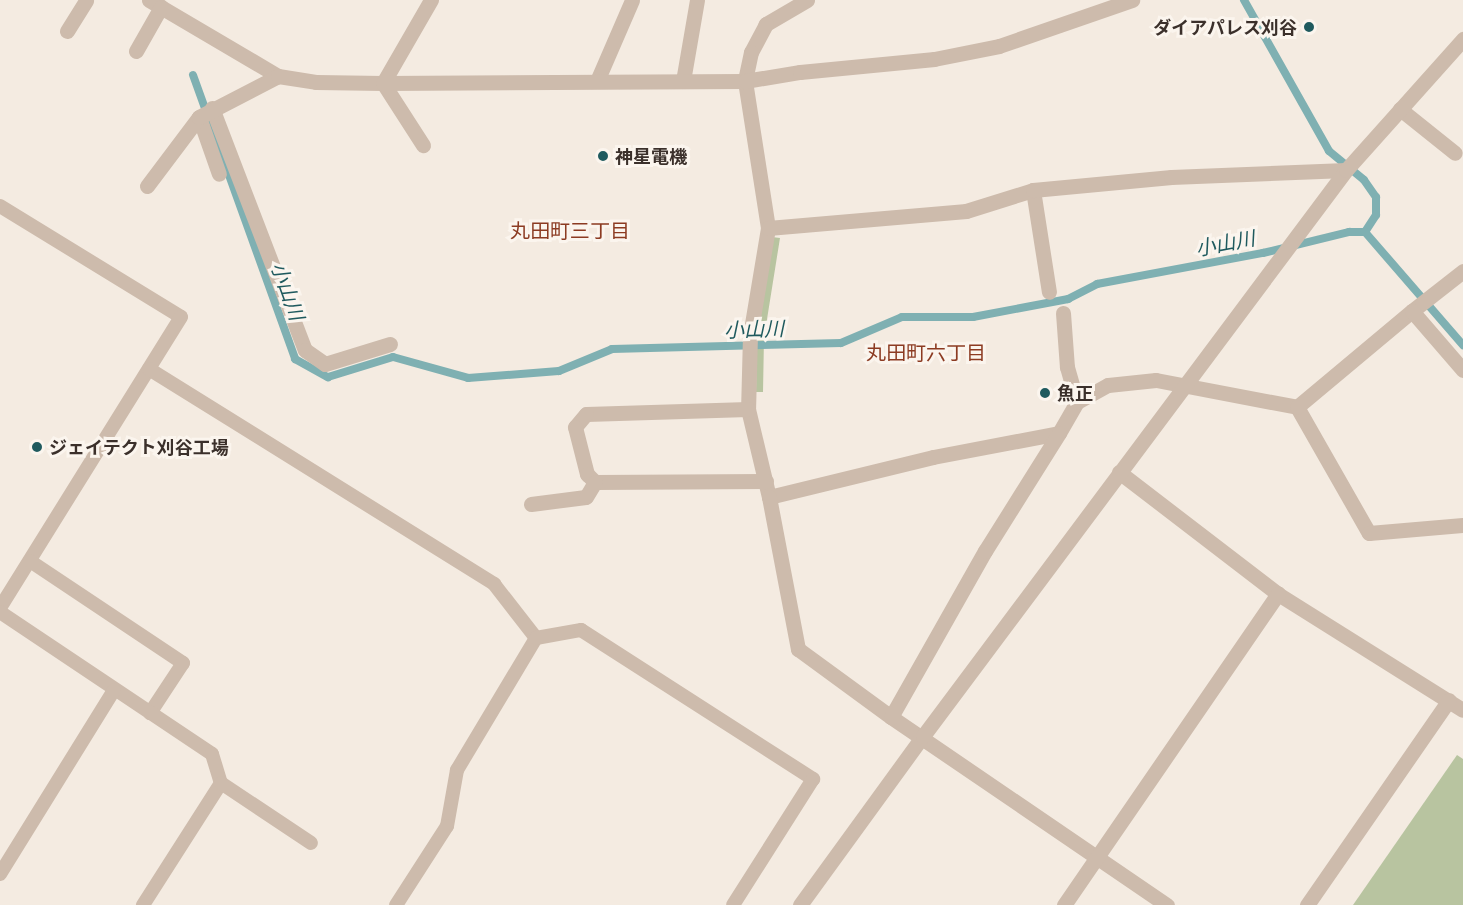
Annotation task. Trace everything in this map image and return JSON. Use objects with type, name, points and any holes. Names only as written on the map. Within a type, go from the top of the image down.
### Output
[{"type":"street","points":[[67,31],[86,0]]},
{"type":"street","points":[[383,83],[431,0]]},
{"type":"street","points":[[597,81],[632,0]]},
{"type":"street","points":[[683,81],[697,0]]},
{"type":"street","points":[[807,0],[766,24],[751,52],[745,81],[768,228],[750,335],[748,409],[766,481],[798,649],[891,717],[923,736],[1167,905]]},
{"type":"street","points":[[136,51],[154,4],[278,76],[315,82],[745,81],[800,72],[934,59],[999,46],[1132,0]]},
{"type":"street","points":[[800,905],[1119,472],[1187,385],[1346,170],[1463,39]]},
{"type":"street","points":[[147,186],[205,113],[278,76]]},
{"type":"street","points":[[383,83],[423,146]]},
{"type":"street","points":[[1400,109],[1455,153]]},
{"type":"street","points":[[205,113],[219,174]]},
{"type":"street","points":[[205,113],[305,350],[325,364],[390,344]]},
{"type":"street","points":[[768,228],[966,211],[1033,190],[1171,177],[1346,170]]},
{"type":"street","points":[[1033,190],[1049,292]]},
{"type":"street","points":[[1298,406],[1463,271]]},
{"type":"street","points":[[1412,311],[1463,370]]},
{"type":"street","points":[[1063,313],[1067,367],[1077,402]]},
{"type":"street","points":[[891,717],[985,551],[1077,402],[1108,385],[1156,380],[1298,406]]},
{"type":"street","points":[[1298,406],[1369,533],[1463,525]]},
{"type":"street","points":[[748,409],[586,414],[575,428],[587,474],[595,482],[766,481]]},
{"type":"street","points":[[769,497],[933,457],[1059,433]]},
{"type":"street","points":[[1119,472],[1278,594],[1463,710]]},
{"type":"street","points":[[531,504],[586,497],[595,482]]},
{"type":"street","points":[[1064,905],[1278,594]]},
{"type":"street","points":[[1307,905],[1449,700]]},
{"type":"lane","points":[[0,206],[181,317],[0,610],[114,690],[212,754],[220,783],[311,843]]},
{"type":"lane","points":[[149,369],[494,584],[536,638]]},
{"type":"lane","points":[[30,561],[183,663],[150,713]]},
{"type":"lane","points":[[396,905],[447,826],[457,770],[536,638],[581,630],[813,780],[733,905]]},
{"type":"lane","points":[[0,874],[114,690]]},
{"type":"lane","points":[[143,905],[220,783]]},
{"type":"green space","points":[[772,237],[780,238],[764,338],[763,392],[756,392],[757,338]]},
{"type":"green space","points":[[1457,755],[1463,759],[1463,905],[1353,905]]},
{"type":"waterway","points":[[1244,0],[1329,151],[1364,180],[1376,197],[1376,215],[1365,232]]},
{"type":"waterway","name":"小山川","points":[[193,75],[295,359],[328,377],[393,357],[468,378],[559,371],[612,349],[841,343],[902,317],[973,317],[1068,299],[1097,284],[1263,253],[1349,232],[1365,232],[1463,345]]},
{"type":"place","name":"ダイアパレス刈谷","points":[[1309,27]]},
{"type":"place","name":"神星電機","points":[[603,156]]},
{"type":"place","name":"魚正","points":[[1045,393]]},
{"type":"place","name":"ジェイテクト刈谷工場","points":[[37,447]]},
{"type":"district","name":"丸田町三丁目","points":[[570,230]]},
{"type":"district","name":"丸田町六丁目","points":[[926,352]]}]
